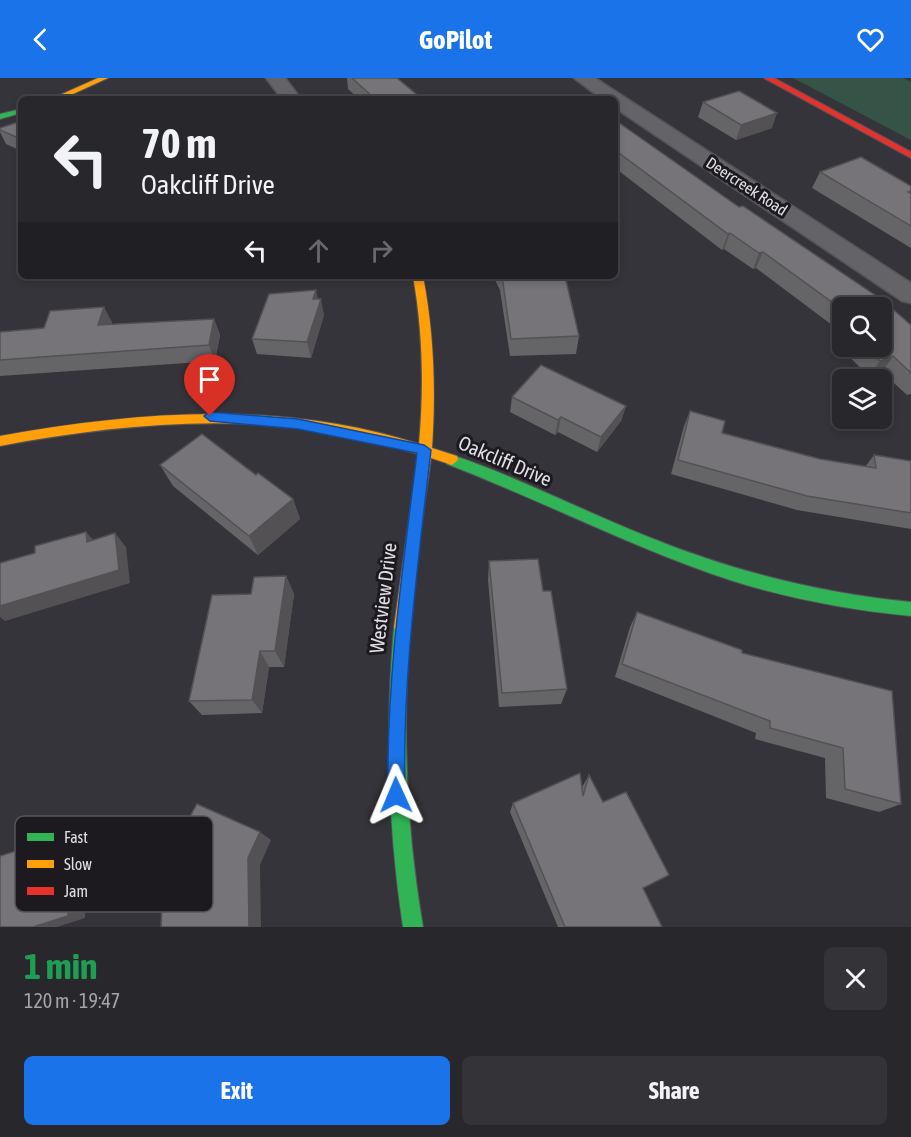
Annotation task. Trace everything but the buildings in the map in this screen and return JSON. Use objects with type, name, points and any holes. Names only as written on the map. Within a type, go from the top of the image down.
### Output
[{"type":"street","points":[[62,96],[104,78]]},
{"type":"street","points":[[275,78],[290,96]]},
{"type":"street","name":"Deercreek Road","points":[[583,78],[610,96]]},
{"type":"street","points":[[768,78],[911,154]]},
{"type":"street","name":"Deercreek Road","points":[[618,101],[911,295]]},
{"type":"street","points":[[0,117],[18,112]]},
{"type":"street","name":"Westview Drive","points":[[413,927],[397,813],[395,739],[399,662],[432,361],[430,328],[419,279]]},
{"type":"street","name":"Oakcliff Drive","points":[[0,441],[135,418],[210,416],[310,426],[424,450],[472,467],[645,543],[739,577],[849,602],[911,609]]},
{"type":"green space","points":[[793,78],[903,78],[911,82],[911,140]]},
{"type":"traffic: fast","points":[[0,117],[18,112]]},
{"type":"traffic: fast","points":[[452,460],[642,540],[731,574],[807,594],[911,609]]},
{"type":"traffic: fast","points":[[402,627],[397,702],[397,777],[402,852],[413,927]]},
{"type":"traffic: slow","points":[[62,96],[104,78]]},
{"type":"traffic: slow","points":[[402,627],[420,495],[428,407],[429,363],[426,319],[419,279]]},
{"type":"traffic: slow","points":[[0,441],[114,423],[228,418],[284,421],[340,429],[396,442],[452,460]]},
{"type":"traffic: jam","points":[[768,78],[911,155]]},
{"type":"route","points":[[210,416],[298,424],[424,450],[399,662],[395,739],[396,795]]}]
